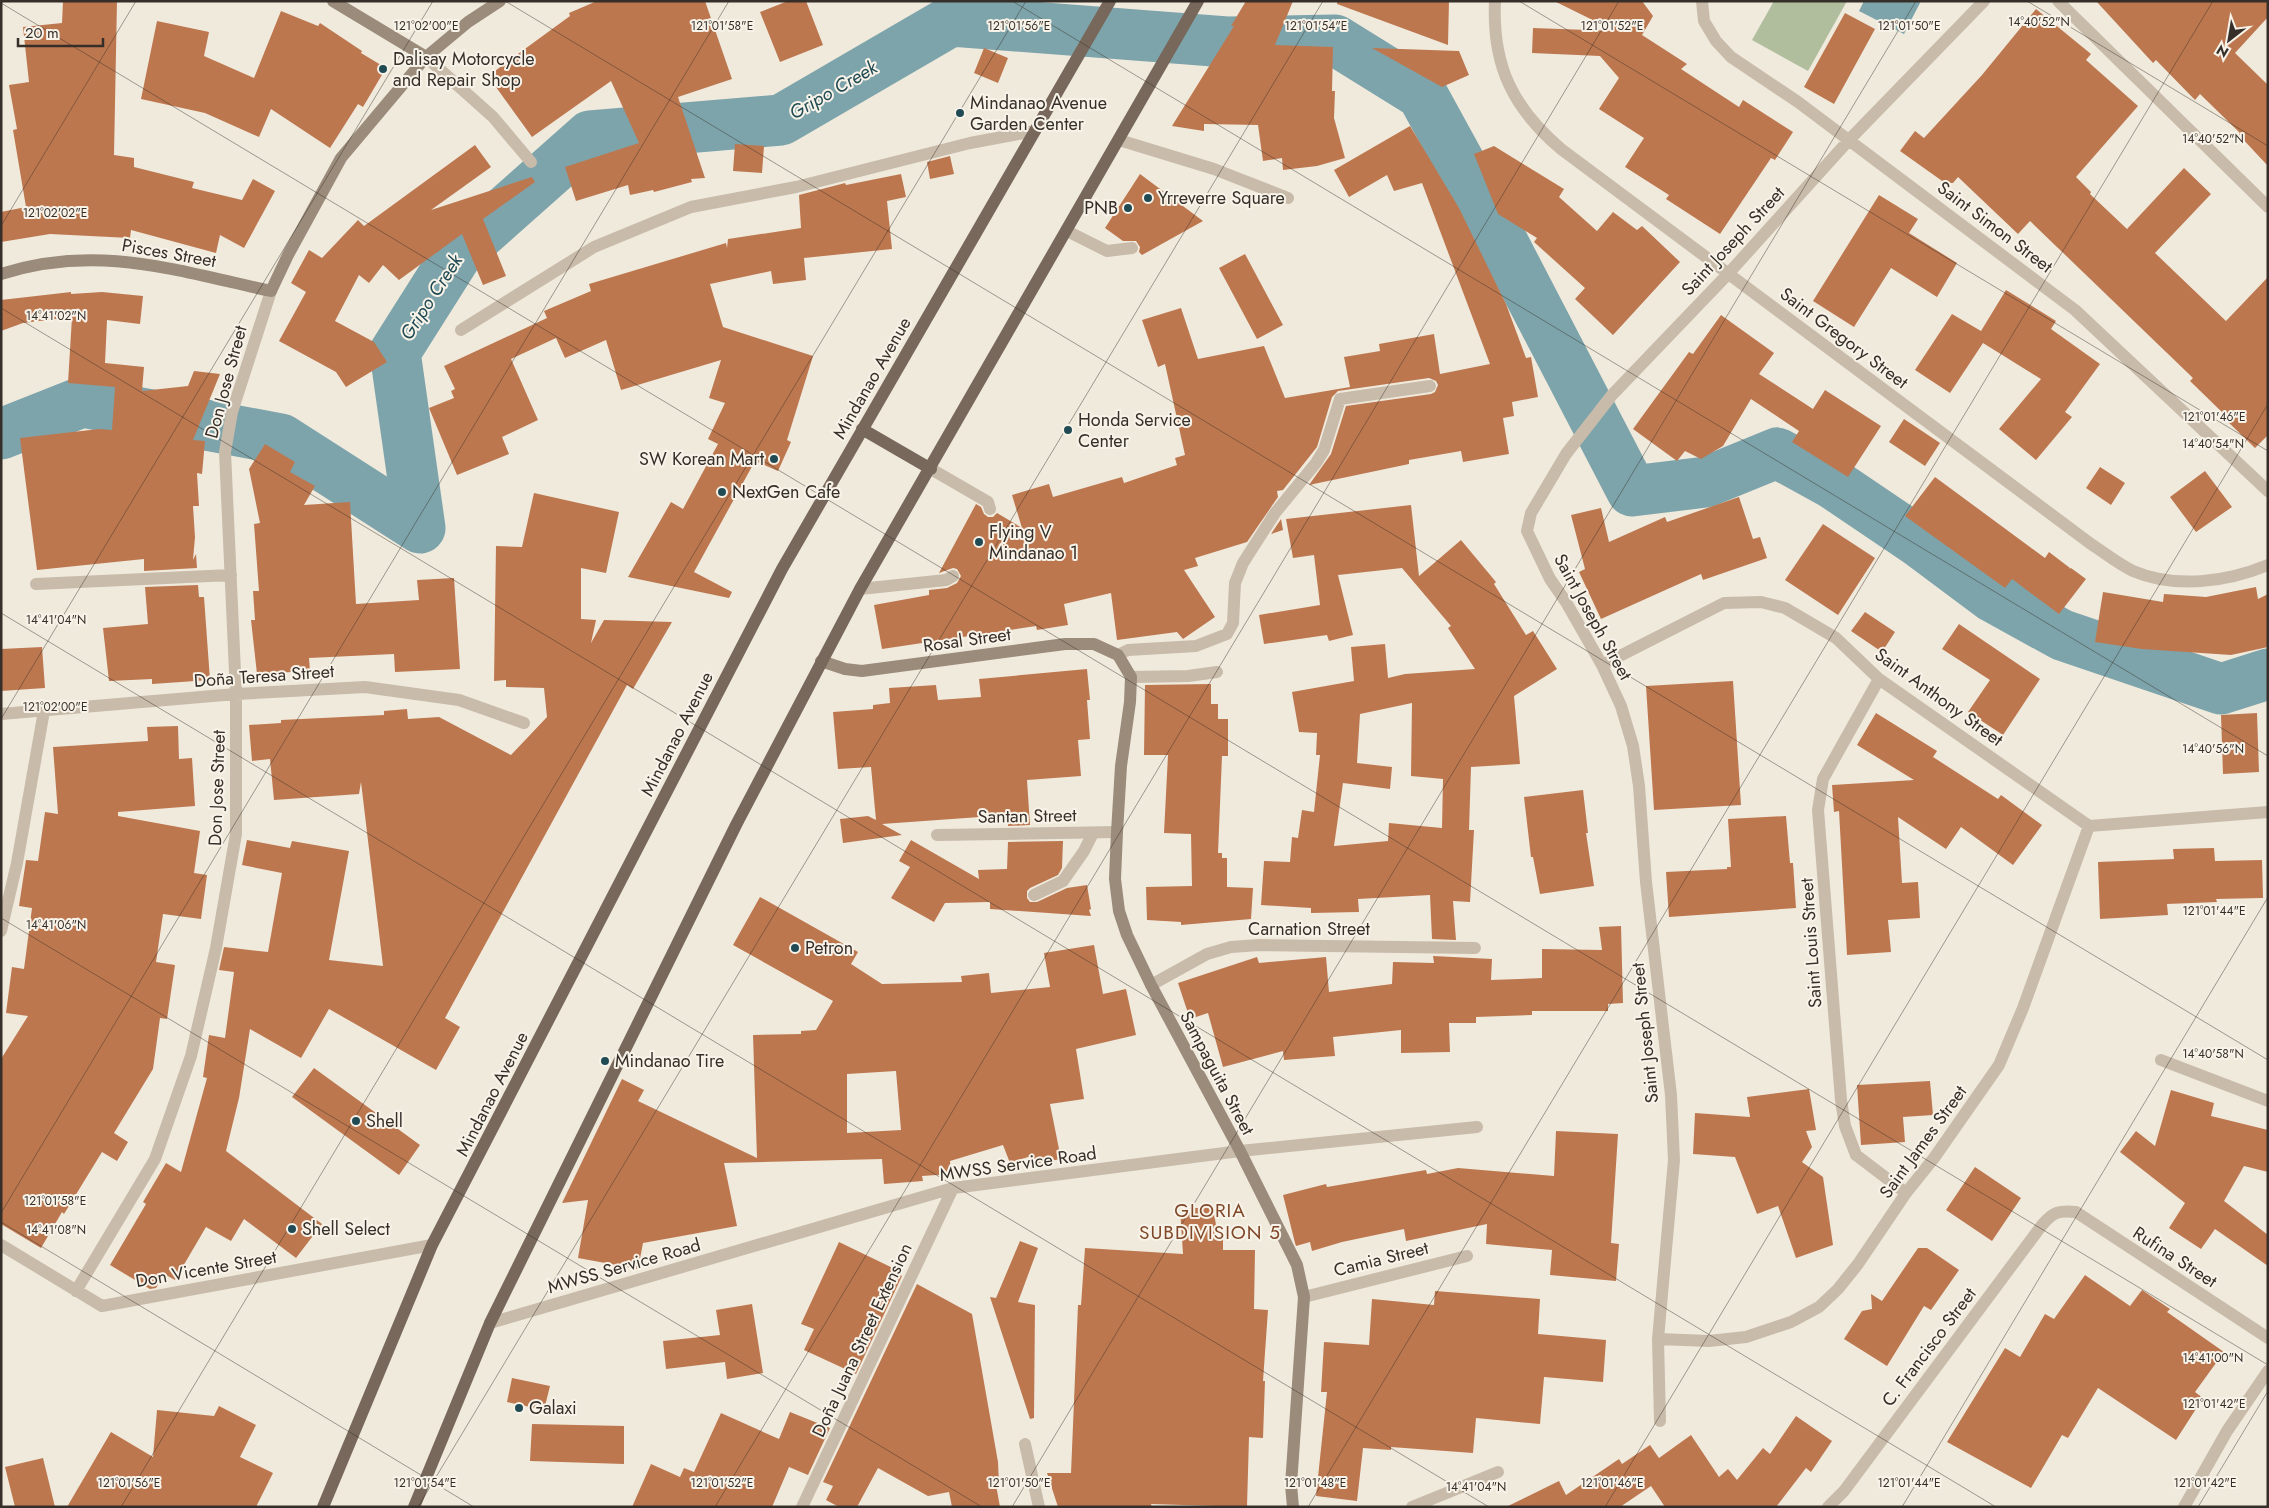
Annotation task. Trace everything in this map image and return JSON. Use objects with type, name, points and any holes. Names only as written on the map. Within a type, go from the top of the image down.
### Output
[{"type":"main road","points":[[414,1507],[490,1323],[736,825],[821,661],[860,589],[1198,1]]},
{"type":"main road","name":"Mindanao Avenue","points":[[323,1507],[432,1245],[782,569],[1110,3]]},
{"type":"main road","points":[[862,429],[930,469]]},
{"type":"street","points":[[333,1],[426,57],[493,117],[531,162]]},
{"type":"street","points":[[271,290],[341,158],[426,57],[468,22],[500,1]]},
{"type":"street","name":"Saint Gregory Street","points":[[1495,1],[1499,61],[1510,89],[1524,113],[1542,133],[2091,544],[2134,571],[2179,581],[2206,581],[2254,571],[2268,565]]},
{"type":"street","name":"Saint Simon Street","points":[[1702,1],[1704,21],[1716,41],[1731,57],[1798,102],[2075,310],[2268,490]]},
{"type":"street","name":"Saint Joseph Street","points":[[1660,1421],[1658,1339],[1674,1160],[1671,1095],[1646,882],[1639,786],[1633,746],[1621,706],[1602,665],[1566,602],[1550,579],[1527,531],[1531,513],[1566,454],[1612,395],[1728,274],[1849,140],[1984,1]]},
{"type":"street","points":[[2058,1],[2268,207]]},
{"type":"street","points":[[462,330],[594,247],[692,207],[796,186],[970,143],[1035,131]]},
{"type":"street","points":[[1119,140],[1214,168],[1288,198]]},
{"type":"street","points":[[1067,231],[1106,252],[1132,248]]},
{"type":"street","name":"Pisces Street","points":[[1,274],[66,261],[103,259],[141,262],[271,290]]},
{"type":"street","name":"Don Jose Street","points":[[76,1291],[155,1159],[191,1056],[216,948],[236,834],[236,694],[226,452],[232,412],[271,290]]},
{"type":"street","points":[[1118,655],[1128,650],[1196,646],[1227,634],[1233,623],[1235,583],[1243,563],[1275,513],[1316,463],[1324,450],[1340,399],[1430,386]]},
{"type":"street","points":[[930,469],[988,502],[990,509]]},
{"type":"street","points":[[36,584],[231,575]]},
{"type":"street","points":[[860,589],[946,580],[953,576]]},
{"type":"street","name":"Saint Anthony Street","points":[[1602,665],[1724,603],[1761,602],[1785,608],[1836,638],[1879,679],[2089,826]]},
{"type":"street","name":"Rosal Street","points":[[821,661],[845,669],[871,670],[1065,644],[1094,644],[1118,655]]},
{"type":"street","name":"Sampaguita Street","points":[[1118,655],[1130,677],[1130,702],[1121,766],[1115,879],[1119,911],[1126,936],[1240,1151],[1297,1266],[1304,1297],[1291,1485],[1293,1507]]},
{"type":"street","points":[[1130,677],[1188,676],[1217,672]]},
{"type":"street","name":"Saint Louis Street","points":[[1879,679],[1822,779],[1818,810],[1841,1100],[1845,1126],[1856,1155],[1906,1194]]},
{"type":"street","name":"Doña Teresa Street","points":[[1,714],[236,694],[365,687],[459,700],[524,723]]},
{"type":"street","points":[[1,931],[17,863],[44,711]]},
{"type":"street","points":[[2089,826],[2268,812]]},
{"type":"street","name":"Saint James Street","points":[[1658,1339],[1710,1341],[1746,1337],[1791,1322],[1819,1307],[1838,1288],[1858,1264],[1999,1065],[2023,1008],[2089,826]]},
{"type":"street","name":"Santan Street","points":[[937,836],[1117,832]]},
{"type":"street","points":[[1034,895],[1062,881],[1084,851],[1093,833]]},
{"type":"street","name":"Carnation Street","points":[[1151,985],[1207,954],[1231,947],[1259,945],[1475,948]]},
{"type":"street","points":[[2161,1060],[2268,1101]]},
{"type":"street","name":"MWSS Service Road","points":[[490,1323],[953,1188],[1240,1151],[1476,1127]]},
{"type":"street","name":"Doña Juana Street Extension","points":[[802,1507],[953,1188]]},
{"type":"street","name":"Rufina Street","points":[[2061,1210],[2076,1212],[2268,1338]]},
{"type":"street","name":"C. Francisco Street","points":[[1828,1507],[1844,1491],[2042,1225],[2053,1213],[2061,1210]]},
{"type":"street","name":"Don Vicente Street","points":[[1,1245],[102,1306],[432,1245]]},
{"type":"street","name":"Camia Street","points":[[1304,1297],[1467,1256]]},
{"type":"street","points":[[2184,1507],[2227,1431],[2268,1371]]},
{"type":"street","points":[[1025,1444],[1039,1507]]},
{"type":"street","points":[[1412,1507],[1498,1472]]},
{"type":"green space","points":[[1774,1],[1847,1],[1808,71],[1752,40]]},
{"type":"water","points":[[1864,1],[1921,1],[1904,34],[1859,11]]},
{"type":"building","points":[[63,1],[117,1],[114,155],[134,158],[134,167],[194,182],[192,188],[242,200],[253,179],[275,191],[244,248],[220,235],[216,253],[131,230],[130,238],[50,234],[1,242],[1,212],[26,207],[13,130],[17,129],[9,85],[29,82],[23,27],[62,23]]},
{"type":"building","points":[[597,1],[705,1],[732,79],[678,97],[705,178],[691,179],[692,182],[654,192],[653,190],[630,195],[628,185],[576,201],[565,167],[639,143],[611,81],[532,137],[488,76],[570,16],[569,13]]},
{"type":"building","points":[[788,1],[806,1],[823,45],[780,62],[760,12]]},
{"type":"building","points":[[1246,1],[1293,1],[1275,45],[1333,47],[1332,91],[1335,91],[1334,118],[1345,158],[1317,166],[1283,170],[1282,158],[1263,161],[1258,125],[1204,124],[1204,131],[1172,126],[1234,26],[1231,26]]},
{"type":"building","points":[[1337,1],[1449,1],[1448,45],[1337,4]]},
{"type":"building","points":[[1554,1],[1642,1],[1653,16],[1642,35],[1687,64],[1681,69],[1739,107],[1743,100],[1793,132],[1775,160],[1771,158],[1720,234],[1666,199],[1669,195],[1625,167],[1644,138],[1599,109],[1619,78],[1600,56],[1532,53],[1533,28],[1615,31]]},
{"type":"building","points":[[2096,1],[2268,1],[2268,17],[2235,53],[2268,85],[2268,166],[2239,135],[2240,133],[2200,94],[2195,100],[2156,60],[2153,63]]},
{"type":"building","points":[[2036,9],[2091,54],[2086,60],[2138,106],[2076,177],[2091,192],[2090,194],[2127,229],[2184,168],[2211,194],[2155,253],[2226,321],[2268,277],[2268,435],[2255,448],[2190,381],[2193,378],[2030,221],[2018,234],[1958,177],[1953,183],[1945,183],[1900,151],[1915,131],[1924,138],[1982,75]]},
{"type":"building","points":[[281,11],[318,26],[320,23],[362,51],[361,53],[386,68],[363,107],[358,104],[330,148],[271,109],[259,137],[205,113],[141,99],[157,21],[209,32],[204,56],[254,78]]},
{"type":"building","points":[[1845,13],[1875,29],[1834,104],[1804,87]]},
{"type":"building","points":[[984,48],[1008,58],[998,83],[974,73]]},
{"type":"building","points":[[1372,48],[1459,51],[1469,75],[1442,87]]},
{"type":"building","points":[[1410,126],[1459,208],[1506,304],[1526,358],[1531,357],[1538,397],[1512,402],[1514,416],[1503,418],[1509,454],[1463,462],[1461,451],[1409,460],[1409,464],[1309,485],[1331,454],[1346,406],[1431,394],[1435,392],[1438,385],[1436,381],[1429,378],[1338,391],[1332,397],[1317,447],[1283,490],[1277,491],[1278,497],[1247,542],[1195,558],[1198,566],[1184,570],[1215,617],[1183,639],[1177,632],[1117,640],[1111,593],[1064,604],[1068,625],[1037,630],[1036,626],[882,649],[874,605],[929,595],[929,590],[947,588],[957,583],[961,576],[957,569],[953,568],[939,573],[976,504],[981,507],[984,514],[988,517],[993,517],[997,513],[1022,528],[1012,495],[1049,484],[1053,497],[1122,477],[1124,483],[1177,465],[1175,458],[1185,455],[1165,364],[1158,367],[1142,320],[1181,308],[1198,359],[1264,346],[1285,398],[1350,387],[1344,357],[1380,351],[1379,344],[1434,334],[1440,374],[1490,364],[1422,183],[1394,191],[1387,175],[1349,197],[1334,170]]},
{"type":"building","points":[[735,144],[764,146],[762,173],[733,171]]},
{"type":"building","points":[[475,145],[491,167],[431,210],[532,177],[535,182],[483,219],[506,276],[483,285],[462,234],[399,280],[383,265],[369,283],[359,275],[335,321],[374,342],[387,362],[346,387],[336,372],[279,341],[306,292],[291,283],[309,250],[322,258],[358,220],[364,226]]},
{"type":"building","points":[[1494,146],[1564,189],[1559,197],[1597,231],[1613,212],[1637,230],[1642,226],[1680,262],[1613,335],[1575,299],[1585,288],[1534,242],[1537,238],[1498,214],[1474,154]]},
{"type":"building","points":[[950,156],[954,174],[930,179],[927,162]]},
{"type":"building","points":[[901,174],[906,197],[887,201],[892,249],[804,258],[806,280],[773,284],[771,271],[710,284],[723,327],[813,356],[787,440],[791,442],[778,471],[755,461],[694,572],[732,592],[729,598],[628,577],[671,502],[683,509],[718,444],[708,439],[725,403],[709,398],[721,360],[621,390],[606,340],[565,358],[556,338],[511,359],[538,420],[502,437],[509,454],[457,475],[429,408],[454,398],[451,391],[455,389],[444,366],[547,318],[544,311],[591,291],[589,284],[726,243],[727,248],[728,239],[801,228],[799,195],[845,183],[846,185]]},
{"type":"building","name":"Yrreverre Square","points":[[1140,174],[1203,221],[1142,255],[1139,252],[1140,247],[1136,241],[1123,241],[1105,228]]},
{"type":"building","points":[[1879,195],[1918,219],[1909,233],[1957,263],[1937,297],[1891,268],[1854,327],[1813,301]]},
{"type":"building","points":[[1245,254],[1283,325],[1257,339],[1219,268]]},
{"type":"building","points":[[2006,290],[2056,321],[2051,329],[2100,364],[2065,412],[2072,417],[2036,460],[1999,429],[2041,379],[1983,343],[1950,393],[1915,370],[1952,314],[1981,331]]},
{"type":"building","points":[[71,292],[71,294],[102,292],[143,296],[140,324],[107,320],[105,363],[144,367],[142,391],[188,386],[194,371],[220,374],[193,440],[205,441],[202,474],[197,473],[199,506],[193,506],[195,537],[193,560],[196,554],[197,568],[144,571],[144,559],[37,570],[20,438],[99,429],[112,430],[115,387],[68,383],[72,317],[23,323],[1,331],[1,300]]},
{"type":"building","points":[[1721,315],[1774,353],[1759,374],[1813,409],[1825,390],[1881,426],[1848,477],[1792,442],[1799,431],[1751,399],[1723,446],[1701,459],[1685,451],[1677,461],[1633,429],[1689,352],[1693,354]]},
{"type":"building","points":[[1904,419],[1940,443],[1925,466],[1889,442]]},
{"type":"building","points":[[265,444],[295,462],[290,472],[315,486],[304,505],[350,502],[356,604],[419,600],[417,580],[454,578],[460,669],[395,672],[394,654],[309,658],[310,671],[257,674],[251,620],[255,620],[253,591],[259,591],[254,524],[260,523],[249,469]]},
{"type":"building","points":[[2100,467],[2125,483],[2111,505],[2086,488]]},
{"type":"building","points":[[2205,471],[2232,507],[2196,532],[2170,497]]},
{"type":"building","points":[[1935,477],[2045,558],[2049,552],[2069,569],[2071,568],[2086,579],[2059,614],[2012,579],[2005,588],[1905,516]]},
{"type":"building","points":[[534,493],[619,512],[606,573],[581,568],[581,619],[596,620],[591,643],[604,620],[672,622],[633,689],[627,685],[445,1018],[460,1027],[436,1070],[329,1009],[301,1058],[250,1029],[239,1098],[226,1151],[322,1224],[296,1258],[244,1219],[231,1241],[206,1227],[175,1280],[164,1274],[156,1288],[150,1289],[110,1265],[146,1204],[143,1202],[166,1163],[181,1172],[207,1078],[203,1077],[209,1035],[225,1038],[234,972],[219,970],[224,947],[268,952],[282,873],[242,865],[247,840],[290,848],[292,841],[349,851],[329,960],[383,966],[361,782],[359,794],[274,800],[270,759],[252,761],[249,725],[281,723],[281,720],[384,715],[384,711],[407,709],[408,719],[439,717],[511,755],[547,717],[544,688],[506,687],[506,680],[494,681],[496,546],[522,547]]},
{"type":"building","points":[[1739,497],[1753,539],[1760,537],[1767,558],[1703,580],[1701,574],[1601,619],[1579,572],[1585,569],[1571,515],[1601,508],[1609,542],[1665,517],[1667,522]]},
{"type":"building","points":[[1411,505],[1419,576],[1461,540],[1496,582],[1494,584],[1526,635],[1533,631],[1557,669],[1514,696],[1520,764],[1471,767],[1469,830],[1474,830],[1470,902],[1453,901],[1456,940],[1432,939],[1430,895],[1358,899],[1359,912],[1311,913],[1311,908],[1261,905],[1264,861],[1290,862],[1292,837],[1298,838],[1302,810],[1314,812],[1320,755],[1316,755],[1317,733],[1299,732],[1292,692],[1354,681],[1351,647],[1385,644],[1388,678],[1405,674],[1475,669],[1448,628],[1451,626],[1402,568],[1338,575],[1353,635],[1329,641],[1327,635],[1264,644],[1259,615],[1320,605],[1314,555],[1293,558],[1286,519]],"holes":[[[1412,703],[1411,776],[1443,779],[1442,828],[1389,823],[1388,841],[1334,846],[1343,783],[1390,789],[1392,767],[1357,763],[1360,714]]]},
{"type":"building","points":[[1281,519],[1283,530],[1271,534]]},
{"type":"building","points":[[1823,524],[1875,558],[1838,615],[1785,580]]},
{"type":"building","points":[[198,585],[199,597],[204,597],[210,680],[152,684],[152,679],[109,681],[103,628],[148,624],[145,587]]},
{"type":"building","points":[[2256,587],[2258,599],[2268,594],[2268,647],[2231,655],[2142,649],[2095,642],[2103,592],[2163,602],[2164,594],[2206,597]]},
{"type":"building","points":[[1865,612],[1895,632],[1882,652],[1851,631]]},
{"type":"building","points":[[1959,624],[2040,679],[2003,735],[1968,712],[1990,680],[1942,649]]},
{"type":"building","points":[[42,647],[45,688],[1,691],[1,649]]},
{"type":"building","points":[[1087,669],[1090,700],[1087,700],[1090,739],[1078,740],[1081,776],[1027,780],[1030,825],[1008,826],[1008,815],[882,824],[902,835],[843,843],[840,819],[868,816],[876,820],[871,767],[838,769],[833,712],[873,709],[873,705],[890,703],[889,688],[936,685],[938,700],[981,697],[979,679]]},
{"type":"building","points":[[1733,681],[1741,805],[1654,810],[1646,686]]},
{"type":"building","points":[[1211,684],[1211,704],[1218,704],[1218,719],[1228,719],[1228,756],[1222,756],[1218,853],[1222,853],[1222,858],[1227,858],[1227,887],[1253,888],[1251,919],[1181,925],[1181,922],[1147,920],[1146,887],[1192,886],[1191,834],[1164,833],[1168,755],[1144,755],[1145,685]]},
{"type":"building","points":[[1876,713],[1937,751],[1933,757],[1998,799],[2001,795],[2042,825],[2013,865],[1961,827],[1946,849],[1898,817],[1902,883],[1918,882],[1920,918],[1888,920],[1891,952],[1847,955],[1839,811],[1834,812],[1832,785],[1914,780],[1857,745]]},
{"type":"building","points":[[2257,713],[2259,772],[2223,774],[2221,715]]},
{"type":"building","points":[[178,726],[179,759],[192,758],[195,806],[118,812],[118,816],[200,831],[194,873],[207,875],[201,919],[163,914],[156,962],[175,965],[167,1019],[160,1018],[153,1069],[114,1133],[128,1142],[117,1161],[102,1152],[64,1214],[62,1212],[41,1248],[1,1224],[1,1059],[28,1016],[6,1013],[12,967],[24,969],[32,908],[19,906],[26,860],[38,861],[45,812],[58,814],[53,747],[148,741],[147,727]]},
{"type":"building","points":[[1583,790],[1588,833],[1586,833],[1594,886],[1540,894],[1533,857],[1531,857],[1524,797]]},
{"type":"building","points":[[1786,816],[1790,863],[1793,863],[1796,908],[1669,917],[1666,872],[1727,869],[1727,867],[1731,867],[1728,819]]},
{"type":"building","points":[[911,840],[979,879],[978,870],[1007,869],[1008,842],[1063,841],[1062,868],[1058,875],[1030,888],[1027,891],[1027,898],[1030,902],[1037,902],[1067,888],[1087,885],[1091,916],[990,909],[990,902],[945,903],[934,922],[891,898],[910,867],[899,861]]},
{"type":"building","points":[[2214,848],[2215,861],[2262,860],[2263,898],[2216,899],[2217,902],[2167,904],[2168,915],[2100,919],[2098,862],[2174,859],[2173,849]]},
{"type":"building","points":[[760,897],[858,952],[851,964],[882,984],[962,982],[961,976],[989,973],[991,993],[1050,987],[1044,953],[1094,945],[1103,994],[1126,989],[1136,1035],[1076,1049],[1084,1099],[1050,1104],[1061,1159],[1033,1164],[1031,1156],[1010,1163],[1003,1145],[950,1161],[951,1174],[922,1176],[923,1181],[884,1184],[882,1159],[724,1163],[737,1226],[643,1243],[638,1269],[578,1258],[588,1200],[562,1203],[622,1079],[644,1090],[638,1101],[757,1158],[753,1035],[801,1034],[801,1031],[816,1030],[833,1001],[733,945]],"holes":[[[896,1071],[901,1130],[847,1133],[847,1074]]]},
{"type":"building","points":[[1621,926],[1623,1003],[1608,1004],[1608,1011],[1532,1011],[1532,1015],[1476,1017],[1476,1023],[1449,1023],[1450,1052],[1401,1053],[1401,1030],[1333,1037],[1335,1056],[1284,1060],[1283,1051],[1223,1067],[1208,1013],[1190,1019],[1178,983],[1257,957],[1259,963],[1326,957],[1329,992],[1392,984],[1393,962],[1434,963],[1433,956],[1492,959],[1491,980],[1542,978],[1542,949],[1602,950],[1599,927]]},
{"type":"building","name":"Shell","points":[[314,1068],[420,1145],[399,1175],[292,1097]]},
{"type":"building","points":[[1930,1081],[1933,1115],[1903,1117],[1905,1142],[1861,1145],[1857,1085]]},
{"type":"building","points":[[1809,1089],[1816,1130],[1806,1131],[1812,1147],[1802,1162],[1823,1177],[1833,1245],[1796,1258],[1778,1206],[1757,1214],[1735,1157],[1693,1154],[1695,1113],[1750,1117],[1747,1097]]},
{"type":"building","points":[[2171,1090],[2214,1103],[2211,1116],[2268,1130],[2268,1172],[2244,1166],[2224,1201],[2268,1235],[2268,1266],[2215,1229],[2201,1249],[2169,1228],[2185,1203],[2120,1152],[2136,1131],[2155,1146]]},
{"type":"building","points":[[1556,1131],[1618,1134],[1611,1243],[1619,1244],[1616,1281],[1550,1275],[1552,1250],[1486,1244],[1487,1224],[1406,1241],[1404,1229],[1342,1242],[1312,1251],[1310,1242],[1296,1246],[1283,1195],[1326,1184],[1327,1187],[1426,1170],[1427,1174],[1458,1168],[1554,1176]]},
{"type":"building","points":[[1975,1167],[2021,1198],[1992,1241],[1946,1210]]},
{"type":"building","points":[[1213,1207],[1218,1237],[1223,1237],[1223,1250],[1255,1250],[1254,1309],[1268,1310],[1263,1381],[1265,1381],[1263,1438],[1249,1437],[1247,1507],[1151,1504],[1152,1507],[1058,1507],[1047,1473],[1071,1473],[1078,1305],[1081,1305],[1085,1248],[1183,1254],[1180,1209]]},
{"type":"building","points":[[1020,1241],[1038,1248],[1018,1302],[1035,1305],[1034,1418],[1030,1419],[990,1297],[996,1298]]},
{"type":"building","points":[[839,1242],[899,1271],[898,1274],[902,1276],[856,1374],[804,1350],[814,1329],[801,1324]]},
{"type":"building","points":[[1918,1248],[1927,1248],[1959,1270],[1931,1310],[1924,1306],[1887,1366],[1844,1339],[1862,1311],[1872,1309],[1871,1294],[1882,1301]]},
{"type":"building","points":[[2085,1275],[2130,1306],[2142,1290],[2170,1309],[2167,1312],[2224,1352],[2195,1392],[2203,1398],[2176,1440],[2098,1388],[2068,1438],[2062,1435],[2031,1488],[1947,1442],[2005,1348],[2020,1357],[2045,1314],[2054,1319]]},
{"type":"building","points":[[917,1284],[972,1314],[998,1462],[999,1484],[996,1485],[1000,1507],[952,1507],[949,1492],[928,1496],[878,1468],[857,1507],[839,1507],[826,1500],[833,1486],[823,1482]]},
{"type":"building","points":[[1435,1291],[1540,1299],[1538,1334],[1606,1340],[1603,1382],[1544,1377],[1540,1424],[1476,1418],[1473,1453],[1391,1447],[1391,1450],[1363,1448],[1357,1501],[1316,1496],[1327,1392],[1321,1392],[1324,1342],[1369,1345],[1372,1299],[1434,1305]]},
{"type":"building","points":[[752,1304],[763,1373],[727,1379],[725,1362],[666,1369],[663,1341],[720,1335],[716,1310]]},
{"type":"building","points":[[512,1378],[550,1386],[544,1410],[507,1402]]},
{"type":"building","points":[[219,1406],[256,1425],[240,1457],[273,1473],[256,1507],[67,1507],[111,1432],[153,1457],[157,1410],[214,1416]]},
{"type":"building","points":[[790,1412],[830,1428],[808,1475],[789,1467],[772,1507],[632,1507],[651,1464],[680,1477],[684,1468],[694,1472],[721,1413],[779,1439]]},
{"type":"building","points":[[1796,1416],[1832,1441],[1811,1472],[1806,1468],[1776,1507],[1665,1507],[1651,1486],[1620,1507],[1506,1507],[1559,1481],[1566,1495],[1619,1459],[1622,1464],[1650,1445],[1659,1458],[1691,1435],[1719,1477],[1728,1469],[1737,1480],[1763,1448],[1770,1454]]},
{"type":"building","points":[[532,1424],[624,1426],[624,1464],[530,1461]]},
{"type":"building","points":[[43,1458],[55,1507],[15,1507],[5,1467]]},
{"type":"waterway","name":"Gripo Creek","points":[[1,434],[82,402],[281,439],[420,528],[395,352],[457,254],[590,136],[781,120],[951,21],[1227,42],[1335,40],[1422,94],[1490,218],[1632,491],[1706,482],[1777,453],[1832,483],[1918,541],[1993,597],[2062,635],[2221,689],[2268,674]]},
{"type":"place","name":"Dalisay Motorcycle and Repair Shop","points":[[383,69]]},
{"type":"place","name":"Mindanao Avenue Garden Center","points":[[960,113]]},
{"type":"place","name":"Yrreverre Square","points":[[1148,198]]},
{"type":"place","name":"PNB","points":[[1128,208]]},
{"type":"place","name":"Honda Service Center","points":[[1068,430]]},
{"type":"place","name":"SW Korean Mart","points":[[774,459]]},
{"type":"place","name":"NextGen Cafe","points":[[722,492]]},
{"type":"place","name":"Flying V Mindanao 1","points":[[979,542]]},
{"type":"place","name":"Petron","points":[[795,948]]},
{"type":"place","name":"Mindanao Tire","points":[[605,1061]]},
{"type":"place","name":"Shell","points":[[356,1121]]},
{"type":"place","name":"Shell Select","points":[[292,1229]]},
{"type":"place","name":"Galaxi","points":[[519,1408]]},
{"type":"district","name":"GLORIA SUBDIVISION 5","points":[[1210,1221]]}]
